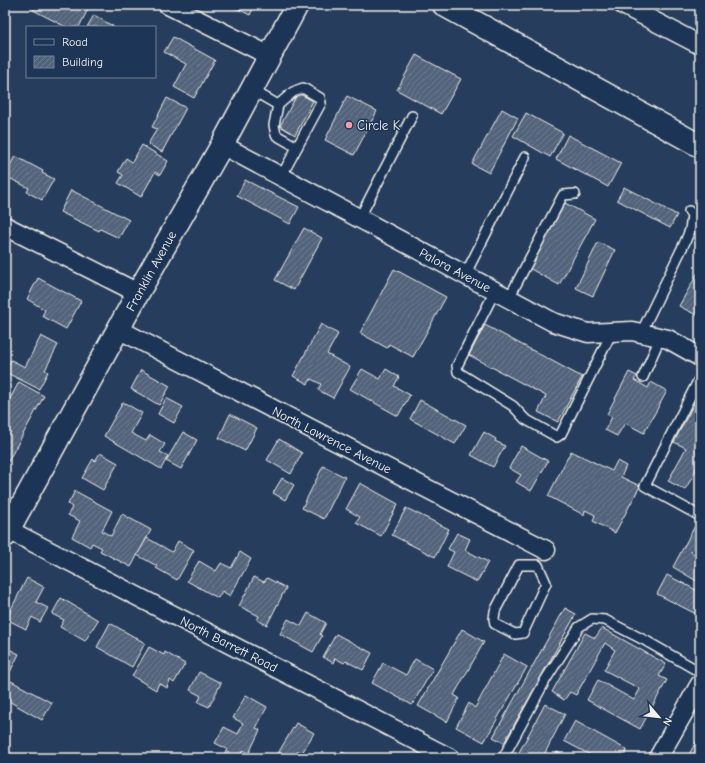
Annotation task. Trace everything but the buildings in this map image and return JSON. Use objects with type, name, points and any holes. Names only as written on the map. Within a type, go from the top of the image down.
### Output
[{"type":"main road","name":"Franklin Avenue","points":[[6,531],[222,145],[297,5]]},
{"type":"main road","points":[[444,5],[700,146]]},
{"type":"street","points":[[168,5],[270,56]]},
{"type":"street","points":[[631,7],[700,45]]},
{"type":"street","name":"Palora Avenue","points":[[222,145],[553,322],[588,333],[632,331],[668,339],[700,357]]},
{"type":"street","points":[[5,226],[138,293]]},
{"type":"street","name":"North Lawrence Avenue","points":[[118,329],[542,558]]},
{"type":"street","name":"North Barrett Road","points":[[6,531],[450,758]]},
{"type":"street","points":[[658,758],[700,684]]},
{"type":"lane","points":[[281,177],[297,148],[321,103],[320,98],[303,88],[293,92],[278,105],[274,125],[276,136],[297,148]]},
{"type":"lane","points":[[252,90],[278,105]]},
{"type":"lane","points":[[358,219],[412,116]]},
{"type":"lane","points":[[465,275],[525,157]]},
{"type":"lane","points":[[575,194],[563,195],[457,366],[458,372],[513,406],[525,419],[557,437],[561,434],[612,332]]},
{"type":"lane","points":[[641,333],[690,230],[692,215],[689,211]]},
{"type":"lane","points":[[644,377],[660,338]]},
{"type":"lane","points":[[700,377],[645,486],[700,516]]},
{"type":"lane","points":[[542,558],[546,582],[523,633],[515,634],[496,624],[494,619],[495,611],[519,565],[542,558]]},
{"type":"lane","points":[[503,758],[546,679],[580,627],[592,619],[605,620],[646,641],[700,672]]},
{"type":"place","name":"Circle K","points":[[349,125]]}]
